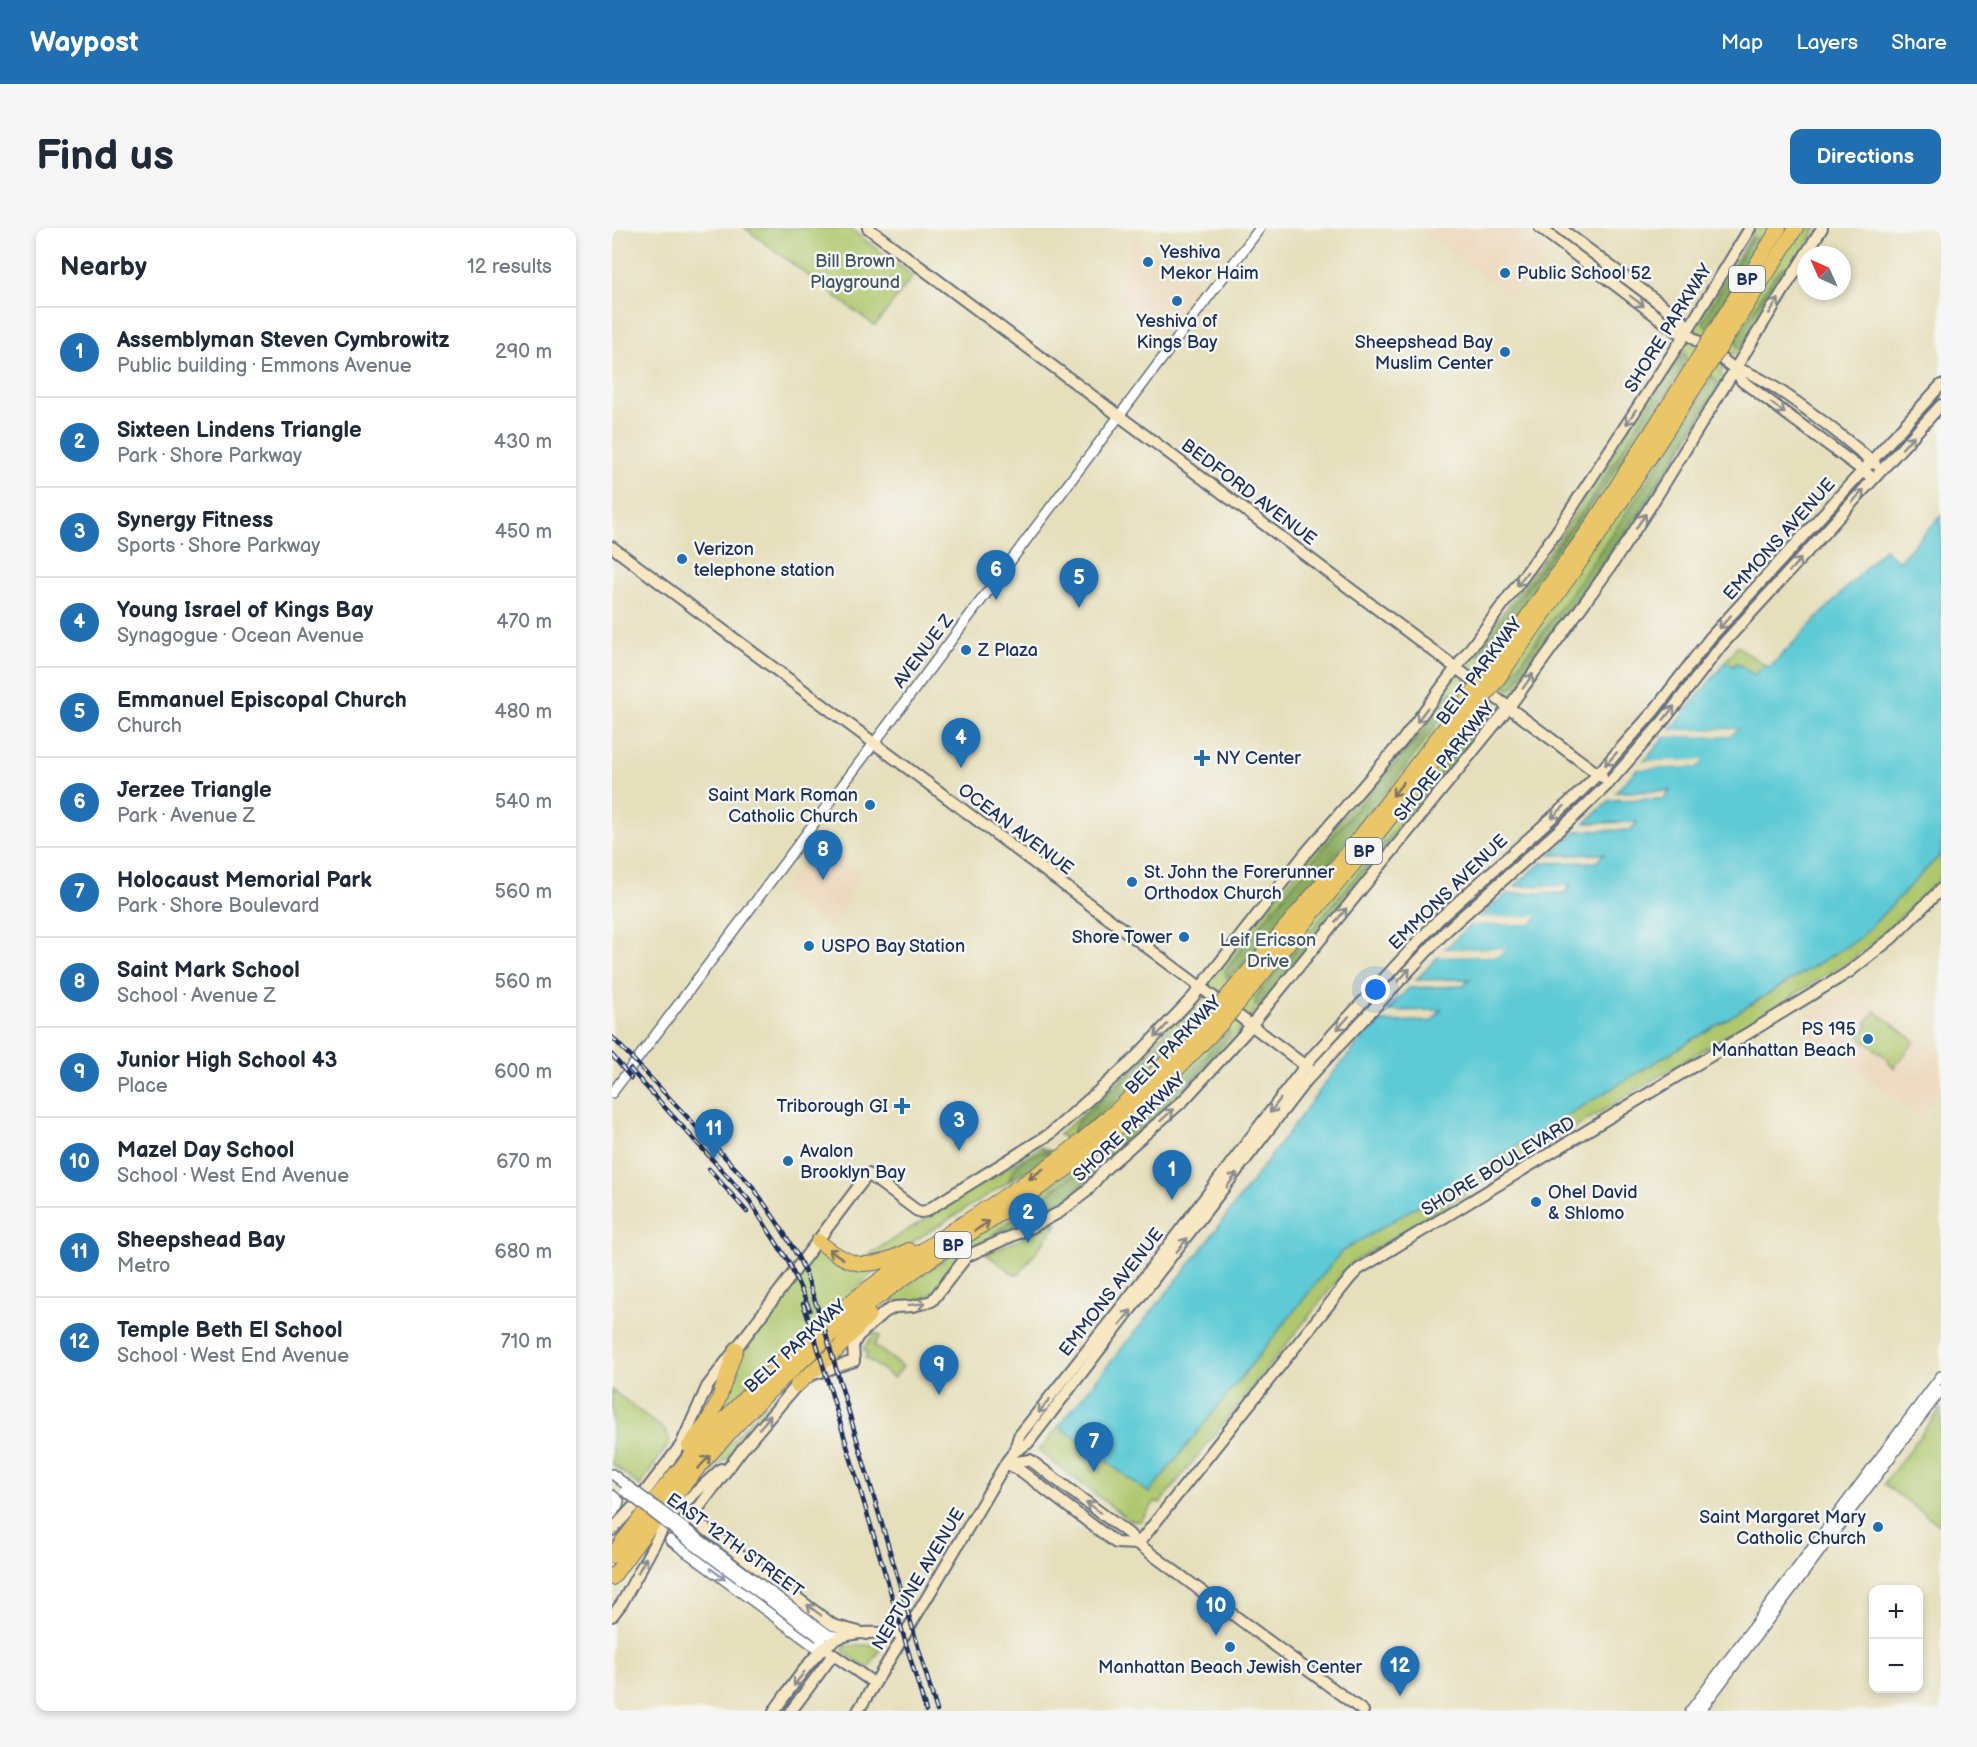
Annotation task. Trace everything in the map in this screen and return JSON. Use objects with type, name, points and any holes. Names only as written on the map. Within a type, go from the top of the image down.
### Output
[{"type":"highway","name":"BELT PARKWAY","points":[[1721,334],[1779,228]]},
{"type":"highway","name":"BELT PARKWAY","points":[[612,1578],[635,1545],[690,1478],[763,1399],[832,1334],[918,1268],[1077,1162],[1158,1089],[1237,996],[1346,855],[1477,697],[1721,334],[1795,230]]},
{"type":"highway","name":"BELT PARKWAY","points":[[612,1556],[675,1474],[745,1398],[810,1336],[871,1286],[1061,1156],[1148,1082],[1218,1018]]},
{"type":"highway","points":[[818,1241],[846,1261],[860,1264],[875,1263],[889,1260],[949,1231]]},
{"type":"highway","points":[[797,1385],[837,1350],[858,1325],[918,1268]]},
{"type":"highway","points":[[853,1345],[852,1338],[858,1325]]},
{"type":"highway","points":[[675,1474],[686,1449],[706,1424],[717,1404],[736,1349]]},
{"type":"main road","name":"BEDFORD AVENUE","points":[[868,228],[1609,783]]},
{"type":"main road","points":[[1540,228],[1676,331],[1686,333],[1735,369],[1742,381],[1863,471],[1878,474]]},
{"type":"main road","points":[[1560,228],[1683,321],[1686,333]]},
{"type":"main road","name":"SHORE PARKWAY","points":[[818,1241],[868,1174],[921,1212],[926,1211],[1050,1134],[1131,1062],[1200,987],[1304,855],[1402,741],[1555,534],[1686,333],[1750,228]]},
{"type":"main road","name":"SHORE PARKWAY","points":[[691,1518],[741,1451],[797,1385],[811,1375],[854,1360],[853,1345],[858,1336],[885,1312],[895,1307],[913,1306],[932,1301],[967,1256],[983,1247],[1022,1232],[1060,1212],[1086,1192],[1104,1170],[1184,1100],[1251,1025],[1509,708],[1609,569],[1822,228]]},
{"type":"main road","points":[[1743,356],[1746,362],[1769,383],[1872,461],[1878,474]]},
{"type":"main road","points":[[1735,369],[1744,370],[1769,383]]},
{"type":"main road","name":"EMMONS AVENUE","points":[[1006,1463],[1014,1452],[1019,1436],[1310,1069],[1438,920],[1598,774],[1653,712],[1710,638],[1941,386]]},
{"type":"main road","name":"EMMONS AVENUE","points":[[1310,1069],[1442,935],[1609,783],[1664,720],[1721,646],[1941,405]]},
{"type":"main road","name":"OCEAN AVENUE","points":[[612,547],[1310,1069]]},
{"type":"main road","name":"SHORE BOULEVARD","points":[[1138,1544],[1351,1276],[1359,1269],[1849,972],[1892,938],[1941,889]]},
{"type":"main road","points":[[612,1530],[635,1505],[681,1445],[707,1387],[818,1241]]},
{"type":"main road","name":"SHORE PARKWAY","points":[[612,1616],[622,1603],[669,1517],[741,1451]]},
{"type":"main road","points":[[1006,1463],[1021,1471],[1116,1542],[1138,1544],[1364,1711]]},
{"type":"main road","name":"NEPTUNE AVENUE","points":[[858,1711],[1006,1463]]},
{"type":"main road","name":"EAST 12TH STREET","points":[[691,1518],[834,1625],[866,1634]]},
{"type":"main road","points":[[774,1711],[824,1646],[841,1637],[866,1634],[905,1634]]},
{"type":"main road","name":"EAST 12TH STREET","points":[[824,1646],[832,1656],[874,1683]]},
{"type":"main road","points":[[791,1711],[832,1656]]},
{"type":"street","name":"AVENUE Z","points":[[612,1094],[1260,228]]},
{"type":"street","points":[[1690,1711],[1941,1376]]},
{"type":"street","points":[[1700,1711],[1941,1390]]},
{"type":"street","name":"EAST 12TH STREET","points":[[612,1474],[622,1485],[818,1636],[824,1646],[814,1646],[670,1539]]},
{"type":"street","name":"EAST 12TH STREET","points":[[612,1481],[622,1485]]},
{"type":"street","points":[[612,1494],[618,1501],[612,1514]]},
{"type":"street","name":"EAST 12TH STREET","points":[[689,1536],[829,1635],[841,1637]]},
{"type":"shaded area","name":"Public School 52","points":[[1418,228],[1523,228],[1549,248],[1512,297]]},
{"type":"shaded area","name":"Yeshiva Mekor Haim","points":[[1134,237],[1200,287],[1164,336],[1118,302]]},
{"type":"shaded area","points":[[818,840],[861,873],[833,929],[781,891]]},
{"type":"shaded area","name":"PS 195 Manhattan Beach","points":[[1853,988],[1941,1054],[1941,1092],[1921,1119],[1796,1023]]},
{"type":"green space","name":"Bill Brown Playground","points":[[745,228],[849,228],[913,276],[875,326]]},
{"type":"green space","name":"Leif Ericson Drive","points":[[1756,228],[1817,228],[1806,246],[1797,246],[1797,261],[1739,357],[1733,353],[1720,374],[1725,379],[1629,534],[1512,696],[1504,691],[1492,708],[1498,714],[1257,1013],[1254,1011],[1180,1097],[1114,1156],[1059,1135],[1141,1060],[1362,794],[1467,661],[1561,535]]},
{"type":"green space","points":[[1752,238],[1756,238],[1757,246],[1707,329],[1703,321]]},
{"type":"green space","points":[[1784,267],[1783,281],[1742,347],[1738,349],[1737,336],[1775,275]]},
{"type":"green space","points":[[1685,353],[1687,359],[1677,377],[1571,536],[1546,578],[1499,643],[1487,656],[1477,655],[1590,501],[1678,360]]},
{"type":"green space","points":[[1712,376],[1718,382],[1717,386],[1683,445],[1629,528],[1515,684],[1509,689],[1506,686],[1507,682],[1645,486]]},
{"type":"green space","points":[[1737,646],[1765,665],[1754,675],[1737,663],[1734,668],[1726,661]]},
{"type":"green space","points":[[1450,692],[1456,694],[1444,714],[1384,795],[1270,935],[1227,978],[1225,971],[1243,946],[1342,825],[1426,728],[1438,705]]},
{"type":"green space","points":[[1488,709],[1490,714],[1487,722],[1340,909],[1259,1006],[1255,1006],[1256,996],[1400,824]]},
{"type":"green space","points":[[1941,854],[1941,877],[1881,936],[1853,959],[1351,1263],[1160,1503],[1156,1501],[1138,1522],[1128,1519],[1039,1451],[1059,1426],[1149,1493],[1341,1252],[1859,939]]},
{"type":"green space","points":[[1195,1009],[1198,1015],[1134,1083],[1085,1128],[1077,1133],[1073,1131],[1078,1121],[1158,1048]]},
{"type":"green space","points":[[1875,1011],[1915,1041],[1894,1068],[1888,1062],[1889,1060],[1859,1037],[1868,1026],[1866,1022]]},
{"type":"green space","points":[[1228,1030],[1230,1034],[1225,1041],[1180,1094],[1139,1132],[1120,1146],[1116,1144],[1144,1115],[1168,1097]]},
{"type":"green space","points":[[1040,1147],[1055,1153],[890,1256],[865,1257]]},
{"type":"green space","points":[[1043,1151],[1052,1154],[1038,1165],[1009,1181],[1010,1175],[1017,1166]]},
{"type":"green space","points":[[1084,1163],[1097,1171],[1069,1198],[1039,1217],[971,1247],[958,1259],[935,1290],[923,1300],[890,1302],[902,1290],[960,1246]]},
{"type":"green space","points":[[1082,1169],[1090,1169],[1091,1173],[1072,1195],[1047,1211],[992,1235],[1014,1218],[1029,1211],[1043,1197]]},
{"type":"green space","points":[[1059,1222],[1019,1274],[1015,1275],[986,1254]]},
{"type":"green space","points":[[819,1253],[830,1253],[874,1267],[876,1270],[711,1424],[742,1351],[810,1259]]},
{"type":"green space","points":[[875,1333],[880,1336],[874,1345],[903,1367],[894,1378],[865,1357],[868,1353],[863,1349]]},
{"type":"green space","points":[[842,1334],[845,1336],[798,1376],[727,1458],[690,1492],[649,1544],[649,1537],[695,1481],[757,1413]]},
{"type":"green space","points":[[612,1390],[667,1432],[670,1442],[640,1486],[612,1464]]},
{"type":"green space","points":[[1941,1408],[1941,1526],[1884,1484]]},
{"type":"green space","points":[[878,1644],[882,1646],[868,1669],[843,1651],[844,1646]]},
{"type":"water","points":[[1941,516],[1941,854],[1859,939],[1341,1252],[1149,1493],[1059,1426],[1197,1255],[1332,1074],[1377,1022],[1432,1021],[1441,1010],[1387,1011],[1409,988],[1463,986],[1470,979],[1416,980],[1438,957],[1498,956],[1505,948],[1445,949],[1471,925],[1531,924],[1537,917],[1480,917],[1506,894],[1565,893],[1571,885],[1515,886],[1541,863],[1597,862],[1604,854],[1550,855],[1577,831],[1631,830],[1637,822],[1585,823],[1610,800],[1664,799],[1670,791],[1616,792],[1637,769],[1697,767],[1703,761],[1644,761],[1665,737],[1730,736],[1737,729],[1671,730],[1726,661],[1733,667],[1736,663],[1754,675],[1765,665],[1770,667],[1884,549],[1899,561]]},
{"type":"pier","points":[[1737,729],[1730,736],[1665,737],[1668,734],[1730,732],[1670,732],[1671,730]]},
{"type":"pier","points":[[1704,760],[1697,767],[1637,769],[1640,766],[1696,763],[1642,763],[1644,761]]},
{"type":"pier","points":[[1538,916],[1531,924],[1471,925],[1474,922],[1531,920],[1478,920],[1480,917]]},
{"type":"pier","points":[[1506,948],[1498,956],[1438,957],[1440,954],[1497,953],[1498,951],[1443,951],[1445,949]]},
{"type":"railway","points":[[612,1037],[753,1187],[797,1255],[822,1321],[937,1711]]},
{"type":"railway","points":[[612,1055],[631,1078]]},
{"type":"railway","points":[[630,1069],[749,1200],[788,1261],[810,1310]]},
{"type":"railway","points":[[709,1169],[747,1212]]},
{"type":"railway","points":[[803,1304],[926,1711]]},
{"type":"place","name":"Yeshiva Mekor Haim","points":[[1148,262]]},
{"type":"place","name":"Public School 52","points":[[1505,273]]},
{"type":"place","name":"Yeshiva of Kings Bay","points":[[1177,301]]},
{"type":"place","name":"Sheepshead Bay Muslim Center","points":[[1505,352]]},
{"type":"place","name":"Verizon telephone station","points":[[682,559]]},
{"type":"place","name":"Jerzee Triangle","points":[[996,600]]},
{"type":"place","name":"Emmanuel Episcopal Church","points":[[1079,608]]},
{"type":"place","name":"Z Plaza","points":[[966,650]]},
{"type":"place","name":"NY Center","points":[[1202,758]]},
{"type":"place","name":"Young Israel of Kings Bay","points":[[961,768]]},
{"type":"place","name":"Saint Mark Roman Catholic Church","points":[[870,805]]},
{"type":"place","name":"Saint Mark School","points":[[823,880]]},
{"type":"place","name":"St. John the Forerunner Orthodox Church","points":[[1132,882]]},
{"type":"place","name":"Shore Tower","points":[[1184,937]]},
{"type":"place","name":"USPO Bay Station","points":[[809,946]]},
{"type":"place","name":"PS 195 Manhattan Beach","points":[[1868,1039]]},
{"type":"place","name":"Triborough GI","points":[[902,1106]]},
{"type":"place","name":"Synergy Fitness","points":[[959,1151]]},
{"type":"place","name":"Sheepshead Bay","points":[[714,1159]]},
{"type":"place","name":"Avalon Brooklyn Bay","points":[[788,1161]]},
{"type":"place","name":"Assemblyman Steven Cymbrowitz","points":[[1172,1200]]},
{"type":"place","name":"Ohel David & Shlomo","points":[[1536,1202]]},
{"type":"place","name":"Sixteen Lindens Triangle","points":[[1028,1243]]},
{"type":"place","name":"Junior High School 43","points":[[939,1395]]},
{"type":"place","name":"Holocaust Memorial Park","points":[[1094,1472]]},
{"type":"place","name":"Saint Margaret Mary Catholic Church","points":[[1878,1527]]},
{"type":"place","name":"Mazel Day School","points":[[1216,1636]]},
{"type":"place","name":"Manhattan Beach Jewish Center","points":[[1230,1647]]},
{"type":"place","name":"Temple Beth El School","points":[[1400,1696]]}]
